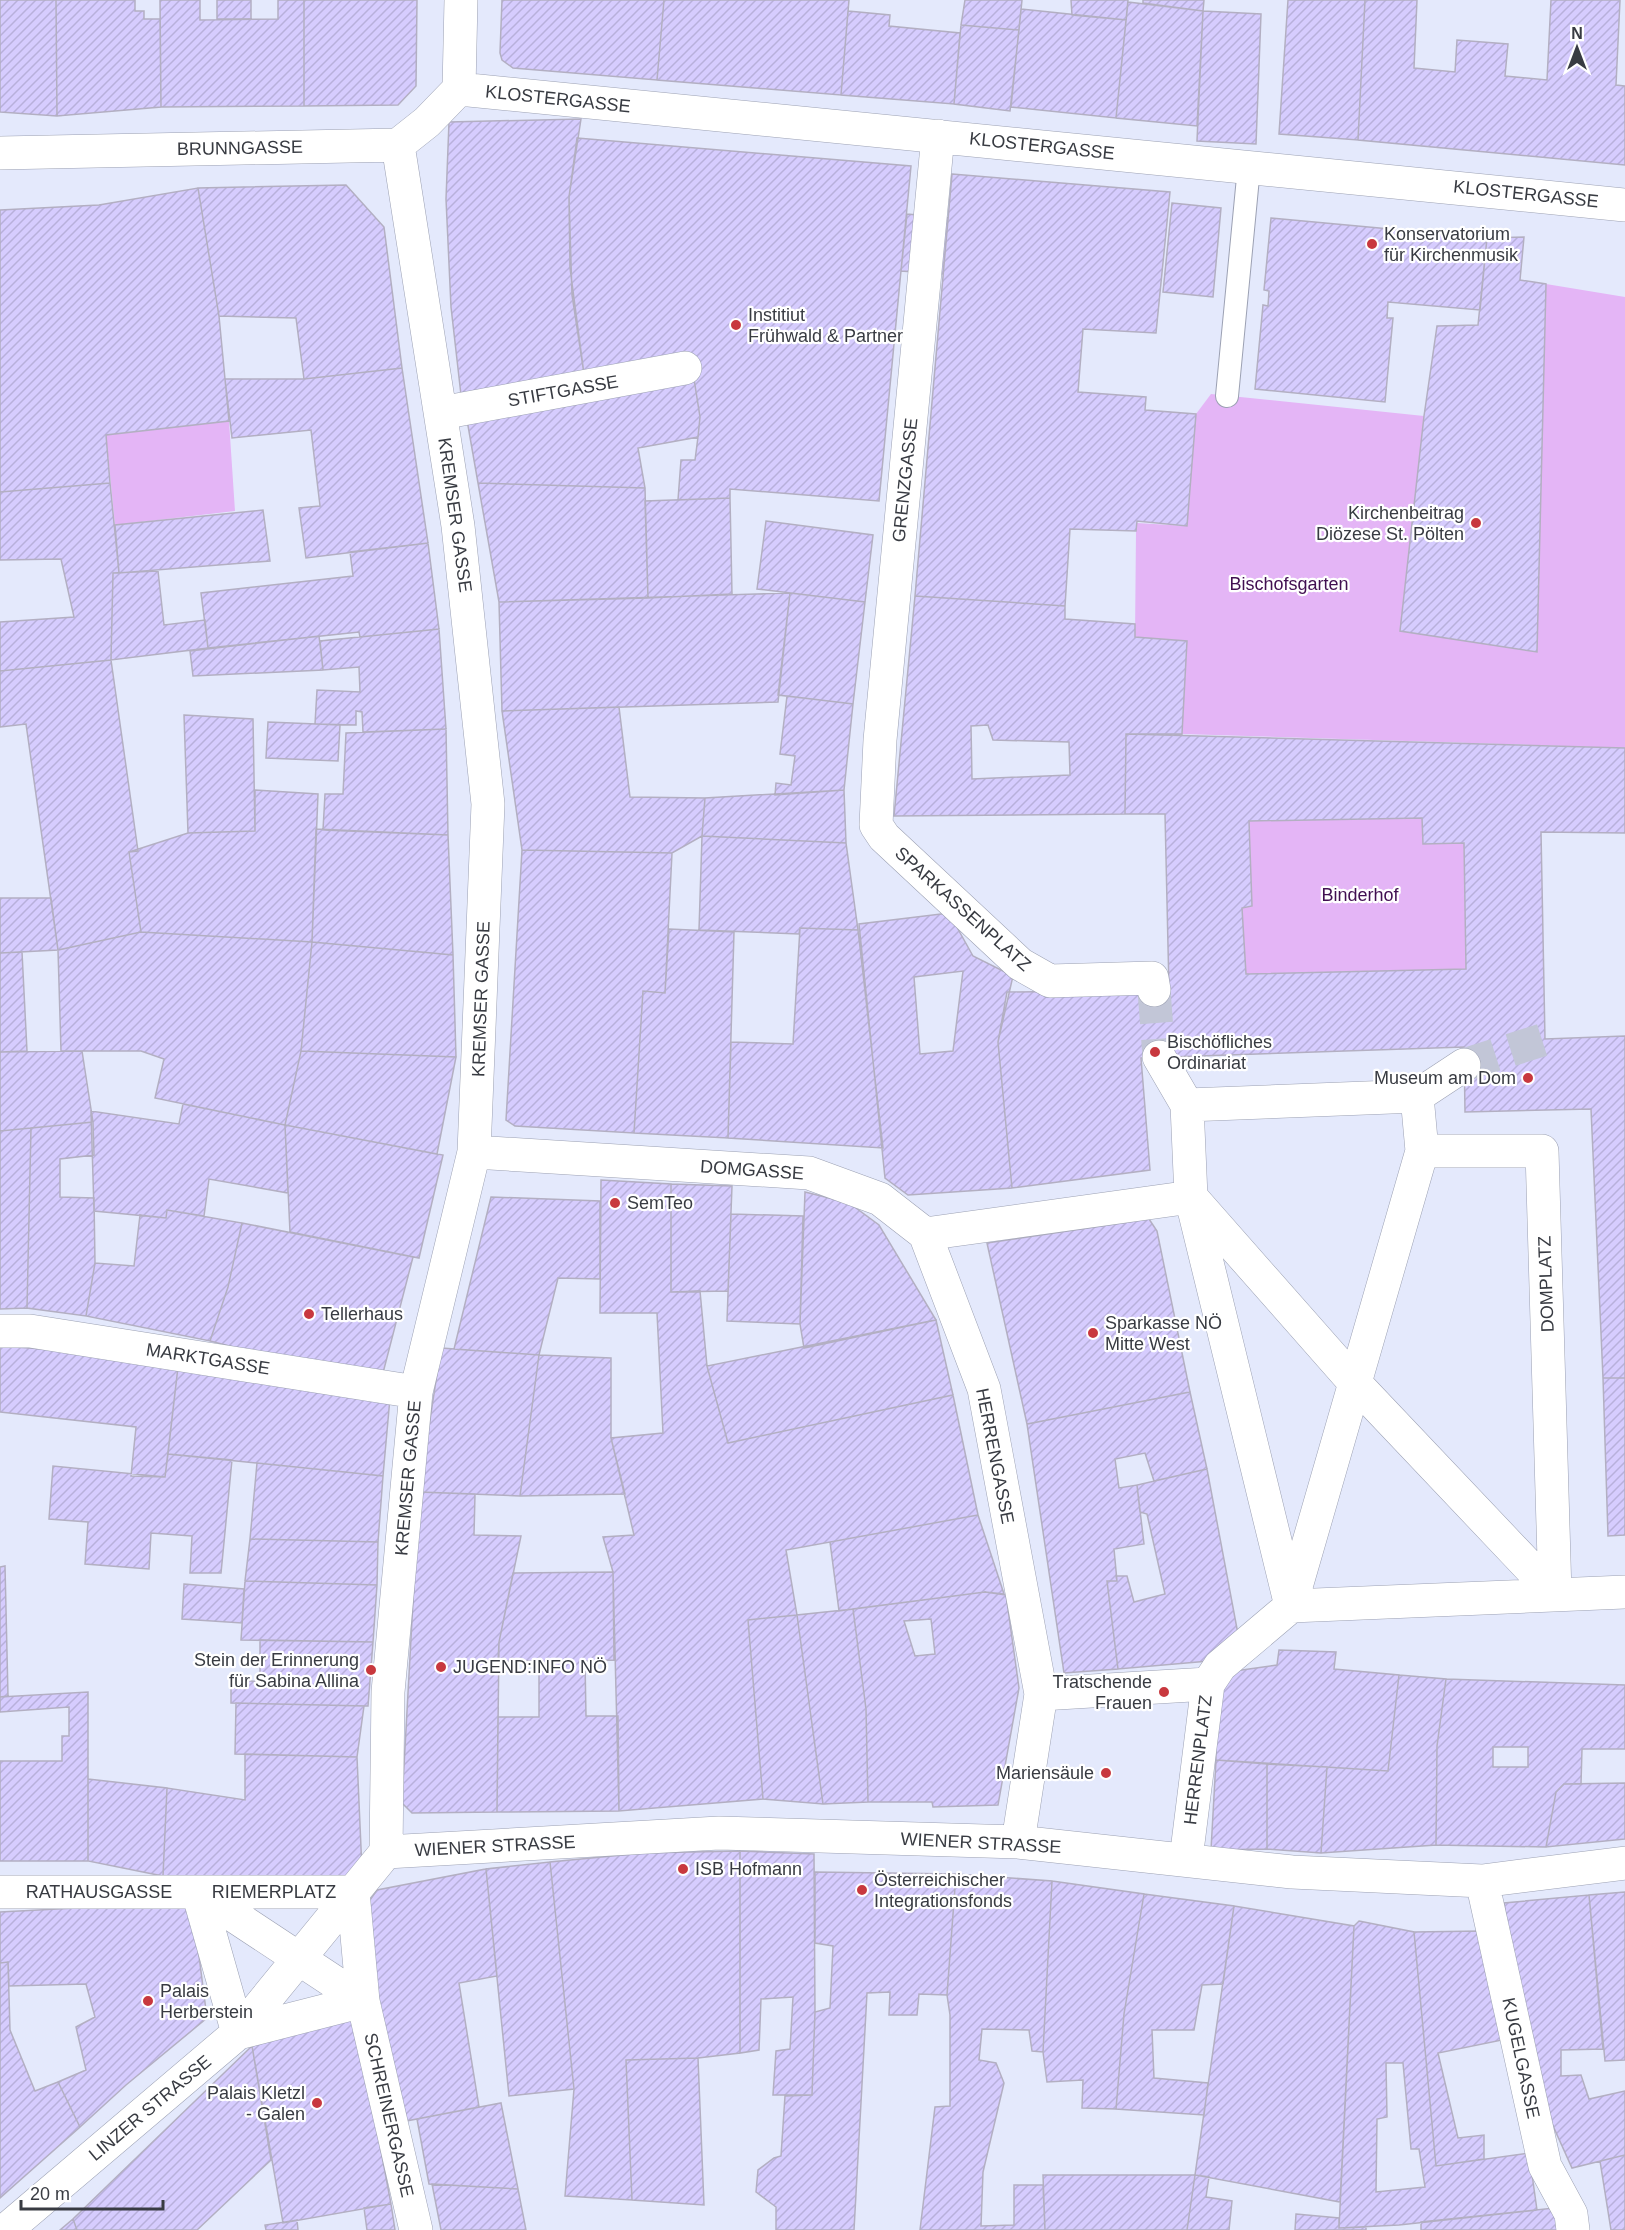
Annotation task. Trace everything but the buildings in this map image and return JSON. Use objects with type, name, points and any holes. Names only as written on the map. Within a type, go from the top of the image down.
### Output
[{"type":"street","points":[[398,145],[427,122],[459,89],[461,0]]},
{"type":"street","name":"KLOSTERGASSE","points":[[459,89],[1625,205]]},
{"type":"street","name":"GRENZGASSE","points":[[876,825],[881,728],[939,136]]},
{"type":"street","name":"BRUNNGASSE","points":[[0,153],[398,145]]},
{"type":"street","name":"KREMSER GASSE","points":[[386,1852],[387,1692],[416,1392],[474,1152],[488,804],[458,526],[398,145]]},
{"type":"street","name":"STIFTGASSE","points":[[441,413],[685,368]]},
{"type":"street","name":"SPARKASSENPLATZ","points":[[876,825],[884,837],[1020,964],[1050,981],[1152,978],[1154,990]]},
{"type":"street","points":[[1159,1057],[1187,1105],[1191,1197],[1291,1606]]},
{"type":"street","points":[[1187,1105],[1417,1096],[1464,1065]]},
{"type":"street","points":[[1208,1684],[1220,1666],[1291,1606],[1422,1151],[1417,1096]]},
{"type":"street","name":"DOMPLATZ","points":[[1422,1151],[1542,1151],[1555,1594]]},
{"type":"street","name":"DOMGASSE","points":[[474,1152],[809,1173],[880,1199],[925,1234]]},
{"type":"street","points":[[925,1234],[1191,1197]]},
{"type":"street","points":[[1191,1197],[1355,1383],[1555,1594]]},
{"type":"street","name":"HERRENGASSE","points":[[925,1234],[984,1389],[1040,1690]]},
{"type":"street","name":"MARKTGASSE","points":[[0,1331],[30,1331],[416,1392]]},
{"type":"street","points":[[1291,1606],[1625,1592]]},
{"type":"street","name":"HERRENPLATZ","points":[[1040,1690],[1208,1684],[1186,1859]]},
{"type":"street","points":[[1018,1842],[1040,1690]]},
{"type":"street","name":"WIENER STRASSE","points":[[386,1852],[719,1833],[1018,1842],[1292,1872],[1482,1881],[1625,1863]]},
{"type":"street","points":[[353,1892],[386,1852]]},
{"type":"street","name":"KUGELGASSE","points":[[1482,1881],[1545,2166],[1571,2214],[1573,2230]]},
{"type":"street","name":"RATHAUSGASSE","points":[[0,1892],[198,1892]]},
{"type":"street","points":[[198,1892],[363,2001]]},
{"type":"street","name":"RIEMERPLATZ","points":[[238,2033],[198,1892],[353,1892]]},
{"type":"street","name":"RIEMERPLATZ","points":[[238,2033],[353,1892]]},
{"type":"street","name":"RIEMERPLATZ","points":[[353,1892],[363,2001]]},
{"type":"street","points":[[238,2033],[363,2001]]},
{"type":"street","name":"SCHREINERGASSE","points":[[363,2001],[416,2230]]},
{"type":"street","name":"LINZER STRASSE","points":[[6,2230],[238,2033]]},
{"type":"lane","points":[[1227,396],[1249,167]]},
{"type":"green space","name":"Bischofsgarten","points":[[1546,284],[1625,297],[1625,748],[1182,734],[1187,642],[1135,637],[1136,531],[1137,523],[1187,526],[1196,414],[1211,394],[1424,416],[1536,651]]},
{"type":"green space","points":[[229,421],[235,511],[115,525],[106,435]]},
{"type":"green space","name":"Binderhof","points":[[1422,818],[1423,843],[1464,843],[1466,969],[1246,974],[1242,908],[1252,906],[1249,821]]},
{"type":"tunnel","points":[[1154,990],[1159,1057]]},
{"type":"tunnel","points":[[1464,1065],[1545,1039]]},
{"type":"place","name":"Konservatorium für Kirchenmusik","points":[[1372,244]]},
{"type":"place","name":"Institiut Frühwald & Partner","points":[[736,325]]},
{"type":"place","name":"Kirchenbeitrag Diözese St. Pölten","points":[[1476,523]]},
{"type":"place","name":"Bischöfliches Ordinariat","points":[[1155,1052]]},
{"type":"place","name":"Museum am Dom","points":[[1528,1078]]},
{"type":"place","name":"SemTeo","points":[[615,1203]]},
{"type":"place","name":"Tellerhaus","points":[[309,1314]]},
{"type":"place","name":"Sparkasse NÖ Mitte West","points":[[1093,1333]]},
{"type":"place","name":"JUGEND:INFO NÖ","points":[[441,1667]]},
{"type":"place","name":"Stein der Erinnerung für Sabina Allina","points":[[371,1670]]},
{"type":"place","name":"Tratschende Frauen","points":[[1164,1692]]},
{"type":"place","name":"Mariensäule","points":[[1106,1773]]},
{"type":"place","name":"ISB Hofmann","points":[[683,1869]]},
{"type":"place","name":"Österreichischer Integrationsfonds","points":[[862,1890]]},
{"type":"place","name":"Palais Herberstein","points":[[148,2001]]},
{"type":"place","name":"Palais Kletzl - Galen","points":[[317,2103]]}]
